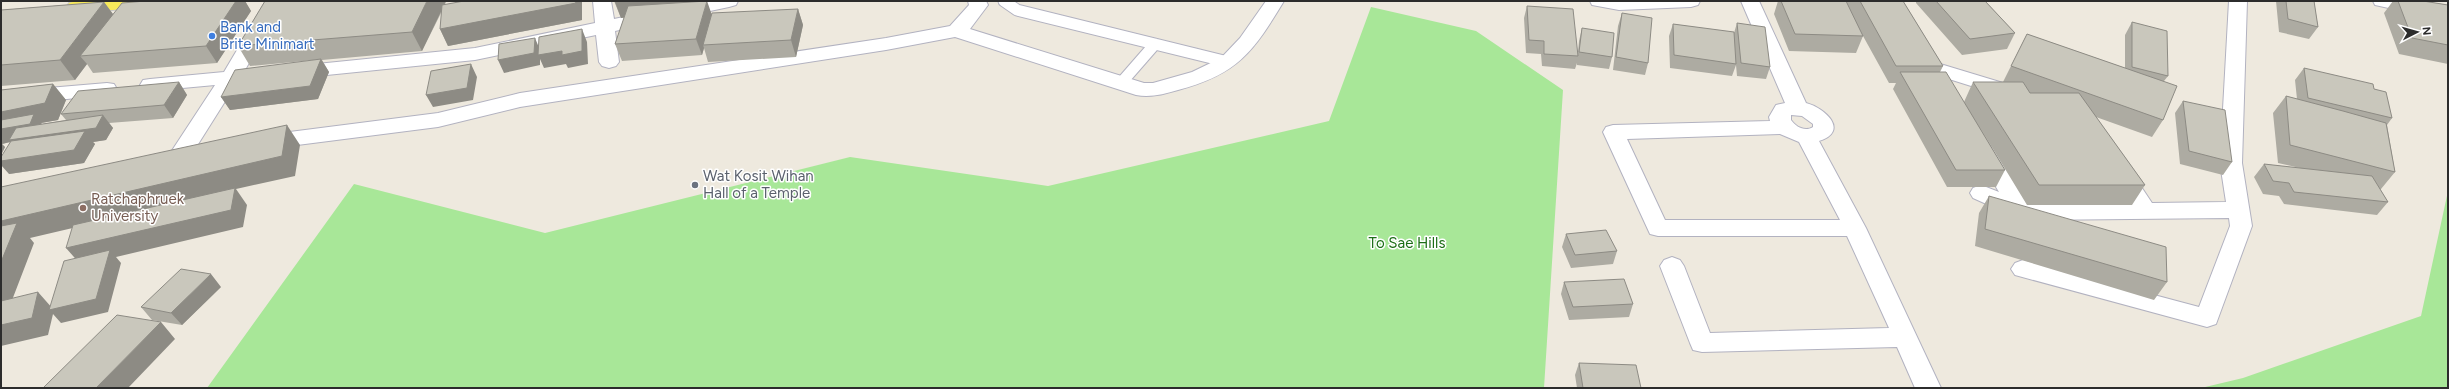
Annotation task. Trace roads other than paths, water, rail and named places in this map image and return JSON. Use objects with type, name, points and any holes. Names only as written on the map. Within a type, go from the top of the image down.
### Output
[{"type":"main road","points":[[55,8],[148,1]]},
{"type":"street","points":[[209,148],[175,154],[230,78],[276,1]]},
{"type":"street","points":[[602,1],[609,62]]},
{"type":"street","points":[[1,99],[475,54],[729,1]]},
{"type":"street","points":[[956,31],[965,24],[979,5],[977,1]]},
{"type":"street","points":[[246,144],[438,120],[520,100],[956,31],[1143,90],[1163,89],[1228,62],[1260,24],[1275,1]]},
{"type":"street","points":[[1599,1],[1619,4],[1691,1]]},
{"type":"street","points":[[1750,1],[1798,108]]},
{"type":"street","points":[[2023,269],[2207,318],[2241,226],[2232,163],[2238,1]]},
{"type":"street","points":[[2382,1],[2448,15]]},
{"type":"street","points":[[1925,50],[1953,96]]},
{"type":"street","points":[[1936,69],[2026,98]]},
{"type":"street","points":[[1791,108],[1798,108],[1814,113],[1823,121],[1824,126],[1820,134],[1806,136],[1796,135],[1784,128],[1780,122],[1779,114],[1791,108]]},
{"type":"street","points":[[1784,128],[1613,132],[1658,228],[1855,228]]},
{"type":"street","points":[[1806,136],[1855,228],[1928,388]]},
{"type":"street","points":[[1977,137],[2022,212]]},
{"type":"street","points":[[2110,157],[2144,209]]},
{"type":"street","points":[[1981,193],[2022,212],[2144,209],[2238,210]]},
{"type":"street","points":[[1672,266],[1702,343],[1905,337]]},
{"type":"lane","points":[[1004,1],[1017,10],[1228,62]]},
{"type":"lane","points":[[1121,83],[1155,44]]},
{"type":"place","name":"Bank and Brite Minimart","points":[[212,36]]},
{"type":"place","name":"Wat Kosit Wihan Hall of a Temple","points":[[695,185]]},
{"type":"place","name":"Ratchaphruek University","points":[[83,208]]},
{"type":"park label","name":"To Sae Hills","points":[[1407,243]]}]
